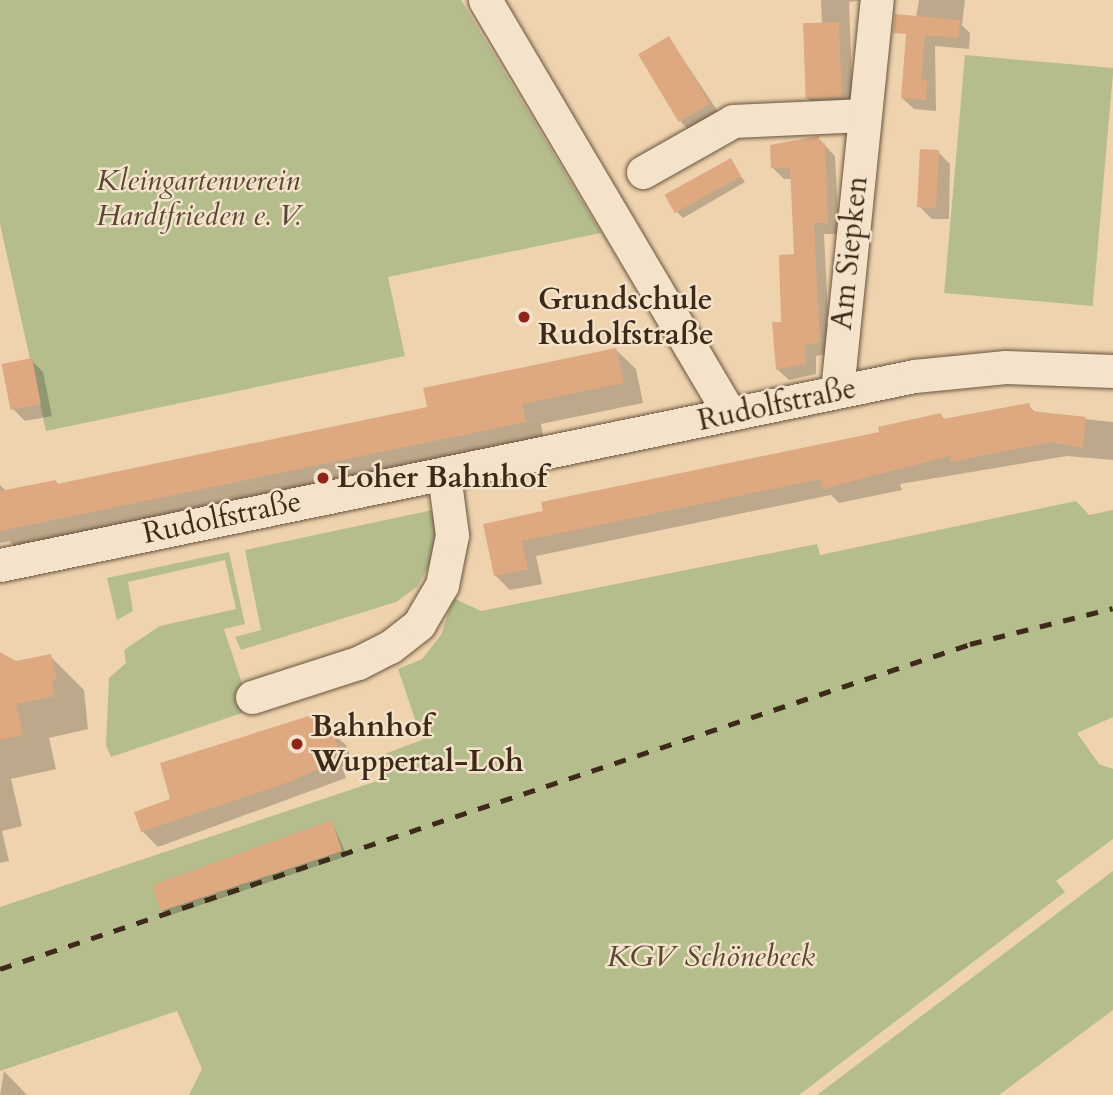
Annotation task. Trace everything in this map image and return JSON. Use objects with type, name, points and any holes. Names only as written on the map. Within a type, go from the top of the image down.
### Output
[{"type":"street","points":[[485,0],[730,414]]},
{"type":"street","name":"Am Siepken","points":[[837,391],[877,0]]},
{"type":"street","points":[[643,172],[733,121],[864,115]]},
{"type":"street","name":"Rudolfstraße","points":[[0,565],[837,391],[1006,367],[1113,371]]},
{"type":"street","points":[[252,697],[358,663],[390,647],[419,624],[442,584],[452,535],[444,474]]},
{"type":"green space","name":"Kleingartenverein Hardtfrieden e. V.","points":[[0,0],[461,0],[601,233],[388,277],[405,356],[46,431],[0,224]]},
{"type":"green space","points":[[965,55],[1113,68],[1093,306],[944,293]]},
{"type":"green space","name":"KGV Schönebeck","points":[[1076,501],[1089,515],[1113,510],[1113,717],[1077,733],[1099,764],[1113,769],[1113,839],[1056,881],[1065,892],[799,1095],[189,1095],[202,1069],[177,1011],[0,1071],[0,907],[383,779],[371,759],[422,740],[398,669],[422,659],[441,635],[453,598],[481,611],[817,544],[820,555]]},
{"type":"green space","points":[[442,508],[429,566],[417,587],[396,602],[241,650],[235,637],[261,630],[245,550]]},
{"type":"green space","points":[[229,552],[245,624],[224,629],[251,710],[111,757],[106,745],[109,678],[126,663],[124,650],[160,626],[236,609],[225,560],[128,582],[133,611],[117,620],[107,578]]},
{"type":"green space","points":[[1113,871],[1113,1010],[999,1095],[817,1095]]},
{"type":"building","points":[[895,14],[960,20],[959,38],[925,35],[921,79],[927,80],[926,100],[901,98],[906,34],[893,33]]},
{"type":"building","points":[[839,22],[842,97],[806,98],[803,23]]},
{"type":"building","points":[[669,36],[710,104],[679,122],[638,55]]},
{"type":"building","points":[[819,136],[819,143],[825,143],[828,223],[814,223],[820,342],[805,345],[806,363],[776,370],[772,322],[781,322],[779,255],[794,254],[790,168],[771,168],[770,145]]},
{"type":"building","points":[[920,149],[939,150],[936,208],[917,207]]},
{"type":"building","points":[[731,158],[741,176],[675,213],[665,195]]},
{"type":"building","points":[[616,348],[624,383],[522,404],[526,422],[0,531],[0,491],[56,480],[57,484],[427,407],[423,388]]},
{"type":"building","points":[[32,358],[41,404],[11,410],[2,364]]},
{"type":"building","points":[[1029,403],[1031,411],[1086,417],[1083,448],[1051,442],[951,462],[950,456],[822,489],[821,479],[522,541],[528,569],[494,576],[483,524],[543,511],[541,502],[879,432],[878,427],[941,413],[943,419]]},
{"type":"building","points":[[0,652],[16,661],[51,654],[57,680],[52,681],[55,696],[16,704],[23,735],[0,740]]},
{"type":"building","points":[[315,714],[321,730],[331,727],[338,746],[328,751],[332,762],[292,781],[141,832],[134,812],[170,799],[160,763]]},
{"type":"building","points":[[332,820],[342,851],[161,911],[152,885]]},
{"type":"railway","points":[[0,969],[970,644],[1113,608]]},
{"type":"place","name":"Grundschule Rudolfstraße","points":[[524,317]]},
{"type":"place","name":"Loher Bahnhof","points":[[323,478]]},
{"type":"place","name":"Bahnhof Wuppertal-Loh","points":[[297,744]]}]
